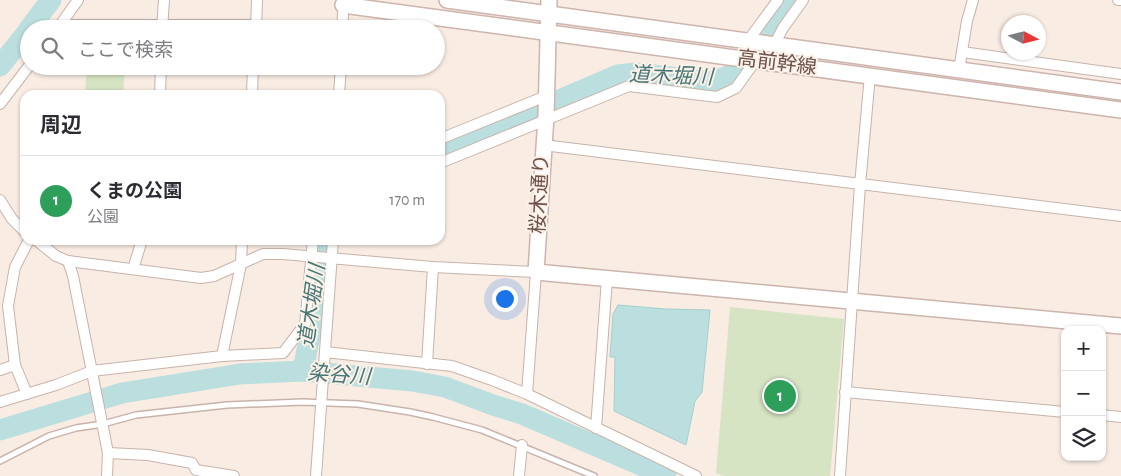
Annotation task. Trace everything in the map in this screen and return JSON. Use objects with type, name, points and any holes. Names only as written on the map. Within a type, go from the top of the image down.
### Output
[{"type":"street","points":[[64,20],[78,0]]},
{"type":"street","points":[[163,20],[164,0]]},
{"type":"street","points":[[256,20],[257,0]]},
{"type":"street","name":"高前幹線","points":[[447,0],[548,7],[747,42],[1121,92]]},
{"type":"street","points":[[747,42],[778,0]]},
{"type":"street","points":[[774,45],[783,28],[803,0]]},
{"type":"street","points":[[959,70],[967,22],[973,0]]},
{"type":"street","points":[[342,20],[343,2]]},
{"type":"street","name":"高前幹線","points":[[343,2],[547,33],[1121,110]]},
{"type":"street","points":[[445,137],[546,97],[548,7]]},
{"type":"street","points":[[962,52],[1121,74]]},
{"type":"street","points":[[445,161],[546,118],[629,86],[717,97],[736,88],[756,60]]},
{"type":"street","points":[[0,104],[22,75]]},
{"type":"street","points":[[160,90],[161,75]]},
{"type":"street","points":[[252,90],[253,75]]},
{"type":"street","points":[[339,90],[340,75]]},
{"type":"street","points":[[840,476],[851,302],[870,75]]},
{"type":"street","name":"桜木通り","points":[[536,272],[546,97]]},
{"type":"street","points":[[543,145],[1121,216]]},
{"type":"street","points":[[0,200],[12,219],[20,227]]},
{"type":"street","points":[[27,245],[16,267],[8,306],[4,311],[15,365],[27,394]]},
{"type":"street","points":[[42,245],[56,256],[68,261],[201,278],[214,276],[263,254],[283,254],[433,267],[536,272],[1121,326]]},
{"type":"street","points":[[132,269],[140,245]]},
{"type":"street","points":[[222,356],[241,264],[242,245]]},
{"type":"street","points":[[0,402],[93,374],[222,356],[283,353],[305,324],[313,245]]},
{"type":"street","points":[[316,476],[329,258],[332,245]]},
{"type":"street","points":[[68,261],[108,453],[107,476]]},
{"type":"street","points":[[427,364],[433,267]]},
{"type":"street","points":[[526,394],[536,272]]},
{"type":"street","points":[[596,428],[607,279]]},
{"type":"street","points":[[324,354],[374,356],[452,366],[526,394],[696,476]]},
{"type":"street","points":[[0,370],[15,365]]},
{"type":"street","points":[[845,392],[1061,412]]},
{"type":"street","points":[[1106,415],[1121,417]]},
{"type":"street","points":[[519,476],[522,445]]},
{"type":"street","points":[[108,453],[148,455],[192,464],[196,470],[234,476]]},
{"type":"lane","points":[[0,461],[49,436],[136,415],[208,407],[321,400],[410,412],[482,430],[594,476]]},
{"type":"green space","points":[[86,75],[124,75],[123,90],[85,90]]},
{"type":"green space","points":[[730,307],[844,319],[830,476],[724,476],[716,473]]},
{"type":"water","points":[[618,305],[710,310],[702,392],[695,401],[686,445],[614,411],[615,357],[610,357],[613,314]]},
{"type":"waterway","points":[[36,20],[51,0]]},
{"type":"waterway","name":"道木堀川","points":[[445,149],[618,75],[636,73],[712,82],[731,75],[791,0]]},
{"type":"waterway","points":[[0,66],[20,41]]},
{"type":"waterway","name":"道木堀川","points":[[303,371],[311,329],[320,245]]},
{"type":"waterway","name":"染谷川","points":[[0,430],[122,393],[240,374],[303,371],[412,381],[445,387],[522,414],[666,476]]},
{"type":"place","name":"くまの公園","points":[[780,396]]}]
